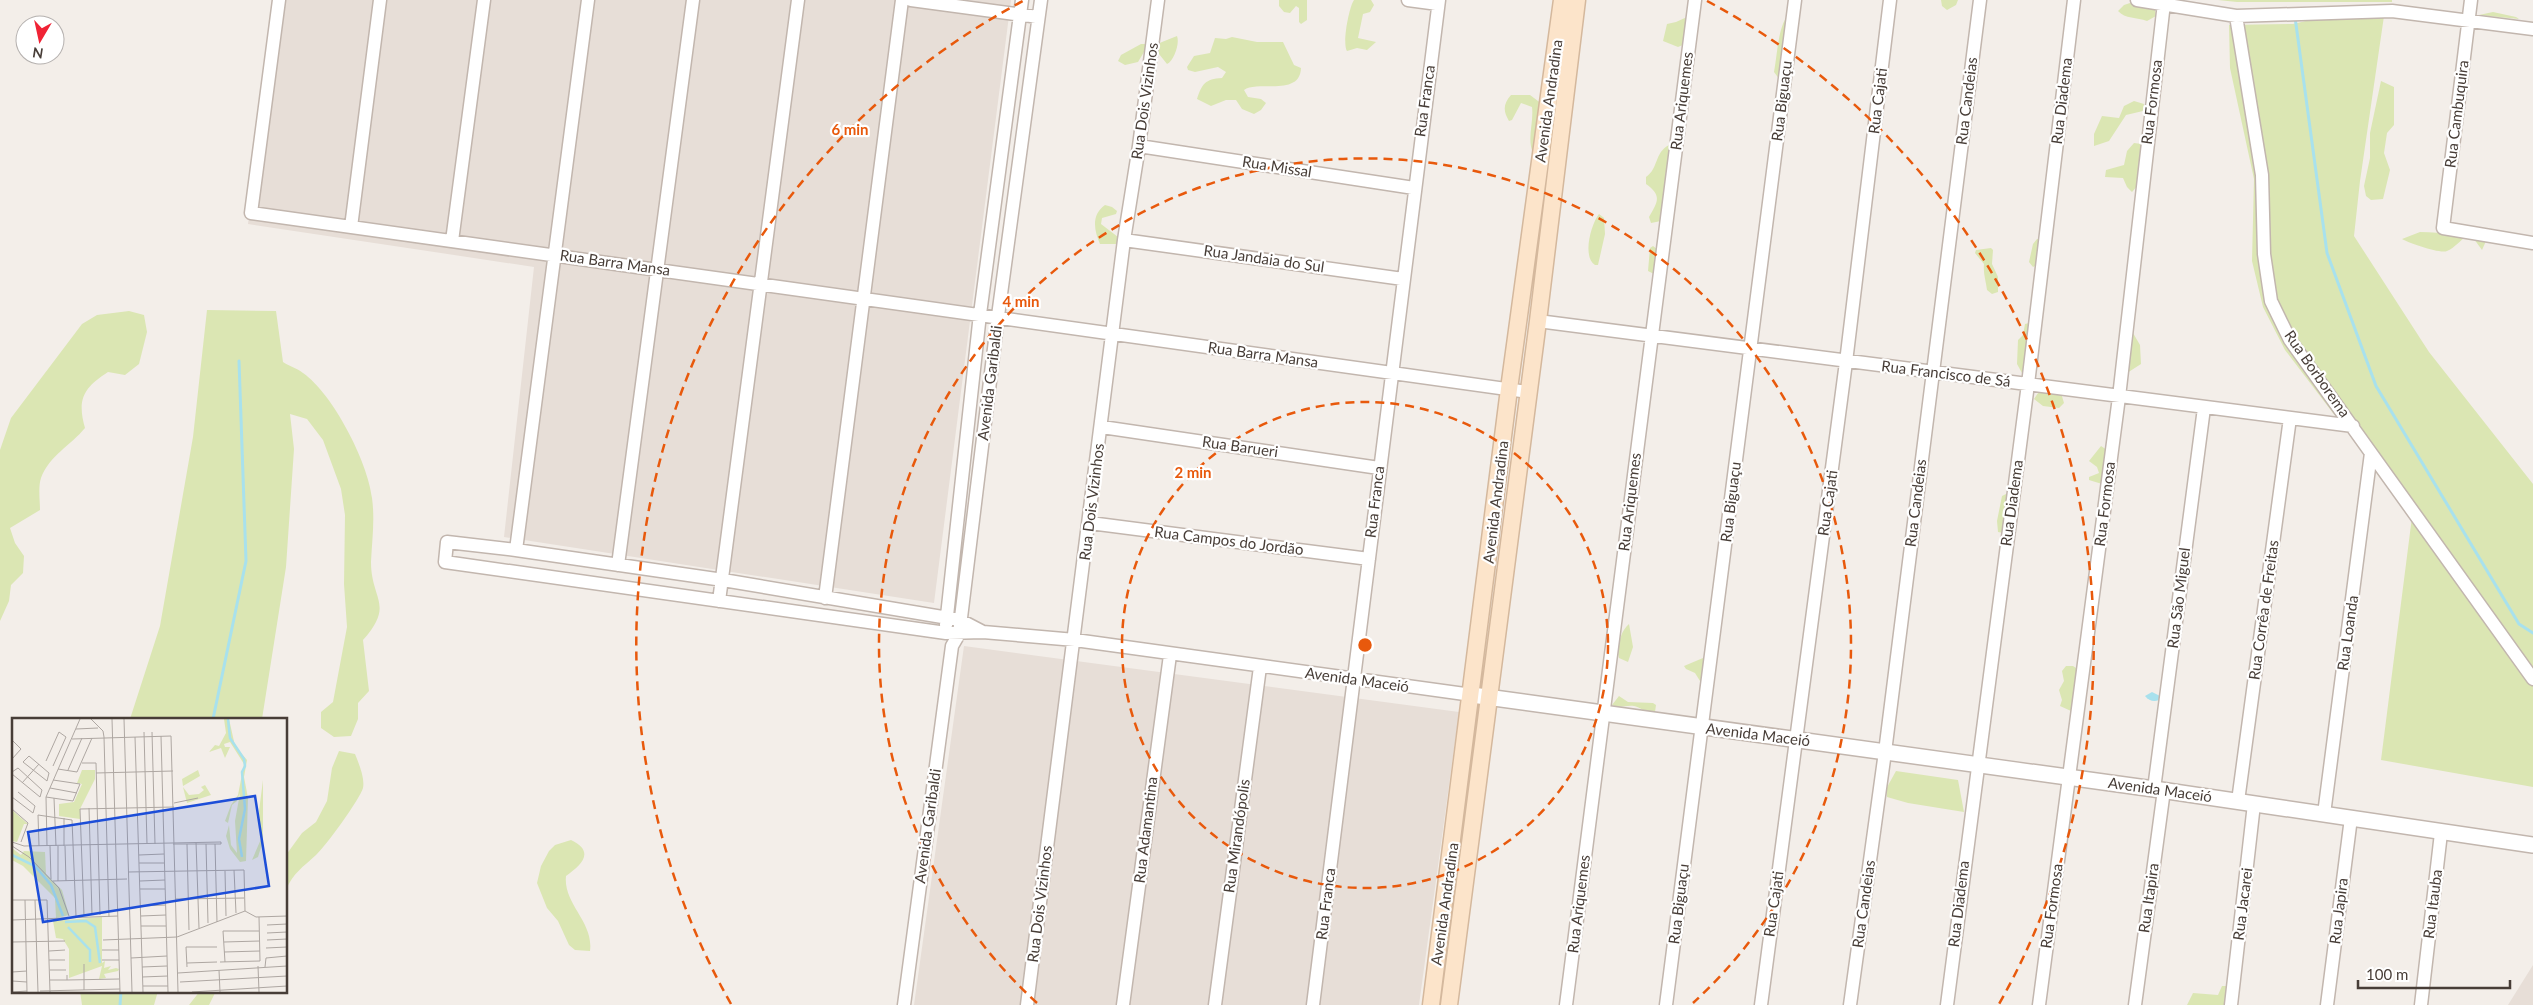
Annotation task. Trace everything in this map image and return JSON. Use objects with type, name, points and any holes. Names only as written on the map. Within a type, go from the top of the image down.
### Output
[{"type":"main road","name":"Avenida Andradina","points":[[1449,1005],[1538,321],[1561,71],[1562,0]]},
{"type":"main road","name":"Avenida Andradina","points":[[1431,1005],[1510,389],[1561,71],[1577,0]]},
{"type":"street","name":"Rua Barra Mansa","points":[[279,0],[251,213],[998,316],[1528,392]]},
{"type":"street","points":[[351,227],[380,0]]},
{"type":"street","points":[[452,241],[484,0]]},
{"type":"street","points":[[516,550],[588,0]]},
{"type":"street","points":[[618,565],[659,270],[693,0]]},
{"type":"street","points":[[719,601],[798,0]]},
{"type":"street","points":[[825,598],[902,0]]},
{"type":"street","points":[[911,0],[1038,17]]},
{"type":"street","name":"Avenida Garibaldi","points":[[952,646],[946,633],[947,618],[980,314],[1022,0]]},
{"type":"street","name":"Avenida Garibaldi","points":[[904,1005],[952,646],[959,634],[998,316],[1041,0]]},
{"type":"street","name":"Rua Dois Vizinhos","points":[[1027,1005],[1114,334],[1124,240],[1139,146],[1158,0]]},
{"type":"street","points":[[1408,0],[1438,2]]},
{"type":"street","name":"Rua Ariquemes","points":[[1566,1005],[1695,0]]},
{"type":"street","name":"Rua Biguaçu","points":[[1666,1005],[1795,0]]},
{"type":"street","name":"Rua Cajati","points":[[1761,1005],[1846,362],[1890,0]]},
{"type":"street","name":"Rua Candeias","points":[[1850,1005],[1885,752],[1980,0]]},
{"type":"street","name":"Rua Diadema","points":[[1947,1005],[2028,384],[2074,0]]},
{"type":"street","points":[[2136,0],[2236,16],[2392,11],[2533,30]]},
{"type":"street","name":"Rua Cambuquira","points":[[2471,0],[2443,228],[2533,243]]},
{"type":"street","name":"Rua Franca","points":[[1312,1005],[1355,680],[1379,468],[1438,2]]},
{"type":"street","name":"Rua Formosa","points":[[2039,1005],[2118,397],[2164,3]]},
{"type":"street","name":"Rua Borborema","points":[[2236,16],[2262,175],[2264,254],[2271,300],[2290,340],[2533,679]]},
{"type":"street","name":"Rua Missal","points":[[1139,146],[1414,188]]},
{"type":"street","name":"Rua Jandaia do Sul","points":[[1124,240],[1403,279]]},
{"type":"street","name":"Rua Francisco de Sá","points":[[1538,321],[2353,426]]},
{"type":"street","name":"Rua São Miguel","points":[[2159,789],[2204,408]]},
{"type":"street","name":"Rua Corrêa de Freitas","points":[[2238,801],[2290,418]]},
{"type":"street","name":"Rua Barueri","points":[[1102,427],[1379,468]]},
{"type":"street","name":"Rua Loanda","points":[[2324,814],[2371,453]]},
{"type":"street","name":"Rua Campos do Jordão","points":[[1090,523],[1368,559]]},
{"type":"street","name":"Avenida Maceió","points":[[983,632],[960,620],[723,580],[447,542],[445,562],[946,633],[983,632],[1075,640],[1603,715],[2159,789],[2441,833],[2533,845]]},
{"type":"street","name":"Rua Adamantina","points":[[1124,1005],[1170,654]]},
{"type":"street","name":"Rua Mirandópolis","points":[[1215,1005],[1260,667]]},
{"type":"street","name":"Rua Itapira","points":[[2135,1005],[2159,789]]},
{"type":"street","name":"Rua Jacarei","points":[[2231,1005],[2254,804]]},
{"type":"street","name":"Rua Japira","points":[[2327,1005],[2351,818]]},
{"type":"street","name":"Rua Itauba","points":[[2420,1005],[2441,833]]},
{"type":"shaded area","points":[[273,0],[1011,0],[934,603],[504,537],[534,267],[248,224]]},
{"type":"shaded area","points":[[964,646],[1459,712],[1419,1005],[914,1005]]},
{"type":"shaded area","points":[[2533,965],[2533,1005],[2508,1005]]},
{"type":"green space","points":[[1279,0],[1307,0],[1307,20],[1301,24],[1299,22],[1299,8],[1296,6],[1290,13],[1284,12],[1279,6]]},
{"type":"green space","points":[[1354,0],[1371,0],[1374,5],[1370,12],[1363,14],[1358,38],[1376,42],[1367,50],[1357,48],[1347,51],[1345,41],[1347,26]]},
{"type":"green space","points":[[1941,0],[1958,0],[1956,5],[1947,10],[1942,6]]},
{"type":"green space","points":[[2218,0],[2392,0],[2392,2],[2237,2]]},
{"type":"green space","points":[[2133,2],[2155,9],[2156,16],[2147,21],[2128,17],[2118,11],[2124,5]]},
{"type":"green space","points":[[2493,12],[2516,17],[2519,19],[2479,15]]},
{"type":"green space","points":[[2327,16],[2384,16],[2354,236],[2429,352],[2533,484],[2533,787],[2381,760],[2412,517],[2285,350],[2263,307],[2252,261],[2254,179],[2230,68],[2229,25],[2293,24]]},
{"type":"green space","points":[[1687,17],[1685,44],[1678,47],[1663,41],[1667,24]]},
{"type":"green space","points":[[1786,18],[1788,21],[1780,80],[1774,72],[1779,36]]},
{"type":"green space","points":[[1177,36],[1176,51],[1167,64],[1159,54],[1156,56],[1157,44]]},
{"type":"green space","points":[[1232,37],[1257,42],[1283,42],[1294,65],[1301,68],[1299,77],[1294,82],[1286,85],[1250,87],[1244,90],[1248,97],[1261,99],[1266,103],[1261,110],[1254,114],[1242,109],[1236,100],[1226,100],[1211,106],[1197,99],[1205,83],[1222,78],[1226,72],[1218,67],[1195,72],[1188,70],[1187,67],[1194,56],[1210,53],[1215,38],[1226,39]]},
{"type":"green space","points":[[1141,44],[1145,44],[1147,47],[1138,62],[1125,65],[1118,61],[1121,55]]},
{"type":"green space","points":[[2381,81],[2394,87],[2394,125],[2387,133],[2384,153],[2390,170],[2383,199],[2371,200],[2366,196],[2364,186],[2370,158],[2370,133]]},
{"type":"green space","points":[[1511,95],[1530,95],[1542,104],[1534,156],[1530,138],[1532,107],[1521,103],[1512,120],[1509,121],[1505,108],[1506,101]]},
{"type":"green space","points":[[2134,101],[2144,104],[2143,111],[2126,115],[2109,141],[2094,146],[2094,134],[2102,116],[2119,118],[2124,106]]},
{"type":"green space","points":[[2134,143],[2142,144],[2138,175],[2139,184],[2132,192],[2127,187],[2123,178],[2105,177],[2106,170],[2124,165],[2127,151]]},
{"type":"green space","points":[[1669,145],[1672,149],[1666,171],[1661,221],[1651,223],[1649,217],[1656,204],[1657,196],[1646,184],[1646,177],[1653,169],[1661,152]]},
{"type":"green space","points":[[1105,205],[1117,211],[1116,214],[1102,218],[1101,224],[1118,237],[1118,244],[1100,244],[1098,239],[1095,228],[1097,213]]},
{"type":"green space","points":[[1599,214],[1604,218],[1605,234],[1598,265],[1595,265],[1591,261],[1588,248],[1593,225]]},
{"type":"green space","points":[[2420,232],[2470,237],[2486,241],[2482,250],[2474,239],[2466,237],[2443,252],[2424,248],[2402,239]]},
{"type":"green space","points":[[2037,239],[2040,239],[2037,265],[2033,267],[2029,262],[2033,244]]},
{"type":"green space","points":[[1653,246],[1658,250],[1654,274],[1648,271],[1650,248]]},
{"type":"green space","points":[[1991,248],[1993,250],[1992,264],[1998,277],[1998,292],[1992,294],[1987,290],[1984,264],[1975,253],[1976,250]]},
{"type":"green space","points":[[207,310],[276,311],[283,362],[303,373],[314,383],[337,412],[364,466],[372,498],[371,562],[380,610],[373,628],[363,640],[369,691],[358,703],[358,719],[351,736],[334,737],[321,728],[321,712],[333,702],[347,627],[344,584],[345,515],[341,489],[323,440],[307,419],[290,414],[294,449],[286,567],[262,718],[130,718],[160,626],[193,437]]},
{"type":"green space","points":[[129,311],[144,315],[147,332],[139,364],[125,375],[108,372],[88,389],[82,402],[85,428],[49,463],[45,470],[40,486],[40,510],[10,528],[15,543],[24,556],[23,573],[11,585],[9,601],[0,621],[0,450],[11,418],[82,324],[97,315]]},
{"type":"green space","points":[[2029,323],[2025,371],[2022,373],[2017,364],[2018,340],[2023,335],[2025,324]]},
{"type":"green space","points":[[2133,326],[2133,333],[2140,345],[2141,364],[2127,373]]},
{"type":"green space","points":[[2040,390],[2061,393],[2064,403],[2059,408],[2043,406],[2034,399]]},
{"type":"green space","points":[[2101,446],[2107,450],[2102,484],[2089,480],[2089,477],[2099,473],[2097,467],[2089,461]]},
{"type":"green space","points":[[2008,493],[2003,533],[1998,532],[1997,521],[2002,496]]},
{"type":"green space","points":[[1629,624],[1633,647],[1628,662],[1619,658],[1618,649],[1622,635]]},
{"type":"green space","points":[[1703,658],[1707,659],[1703,682],[1700,681],[1695,673],[1684,666]]},
{"type":"green space","points":[[2066,666],[2076,668],[2071,711],[2060,706],[2062,700],[2059,690],[2064,681],[2062,671]]},
{"type":"green space","points":[[1619,696],[1628,702],[1653,703],[1656,705],[1655,712],[1649,714],[1634,706],[1618,707],[1612,705]]},
{"type":"green space","points":[[339,751],[355,754],[362,775],[363,788],[356,802],[334,833],[316,855],[295,875],[288,886],[288,852],[302,833],[316,822],[327,801],[332,768]]},
{"type":"green space","points":[[1896,771],[1958,780],[1964,812],[1908,803],[1887,797],[1886,789]]},
{"type":"green space","points":[[571,840],[583,849],[584,858],[566,876],[566,886],[573,904],[588,931],[590,951],[575,950],[569,945],[558,921],[547,908],[537,883],[541,866],[549,851],[555,845]]},
{"type":"green space","points":[[2222,986],[2226,986],[2226,1005],[2187,1005],[2193,993],[2218,995]]},
{"type":"green space","points":[[80,992],[158,992],[154,1005],[82,1005]]},
{"type":"green space","points":[[199,992],[216,992],[209,1005],[189,1005]]},
{"type":"water","points":[[2152,692],[2160,696],[2159,700],[2152,701],[2145,696]]},
{"type":"waterway","points":[[2295,17],[2327,253],[2376,386],[2519,624],[2533,633]]},
{"type":"waterway","points":[[213,718],[246,561],[239,361]]},
{"type":"waterway","points":[[120,1005],[121,992]]}]
